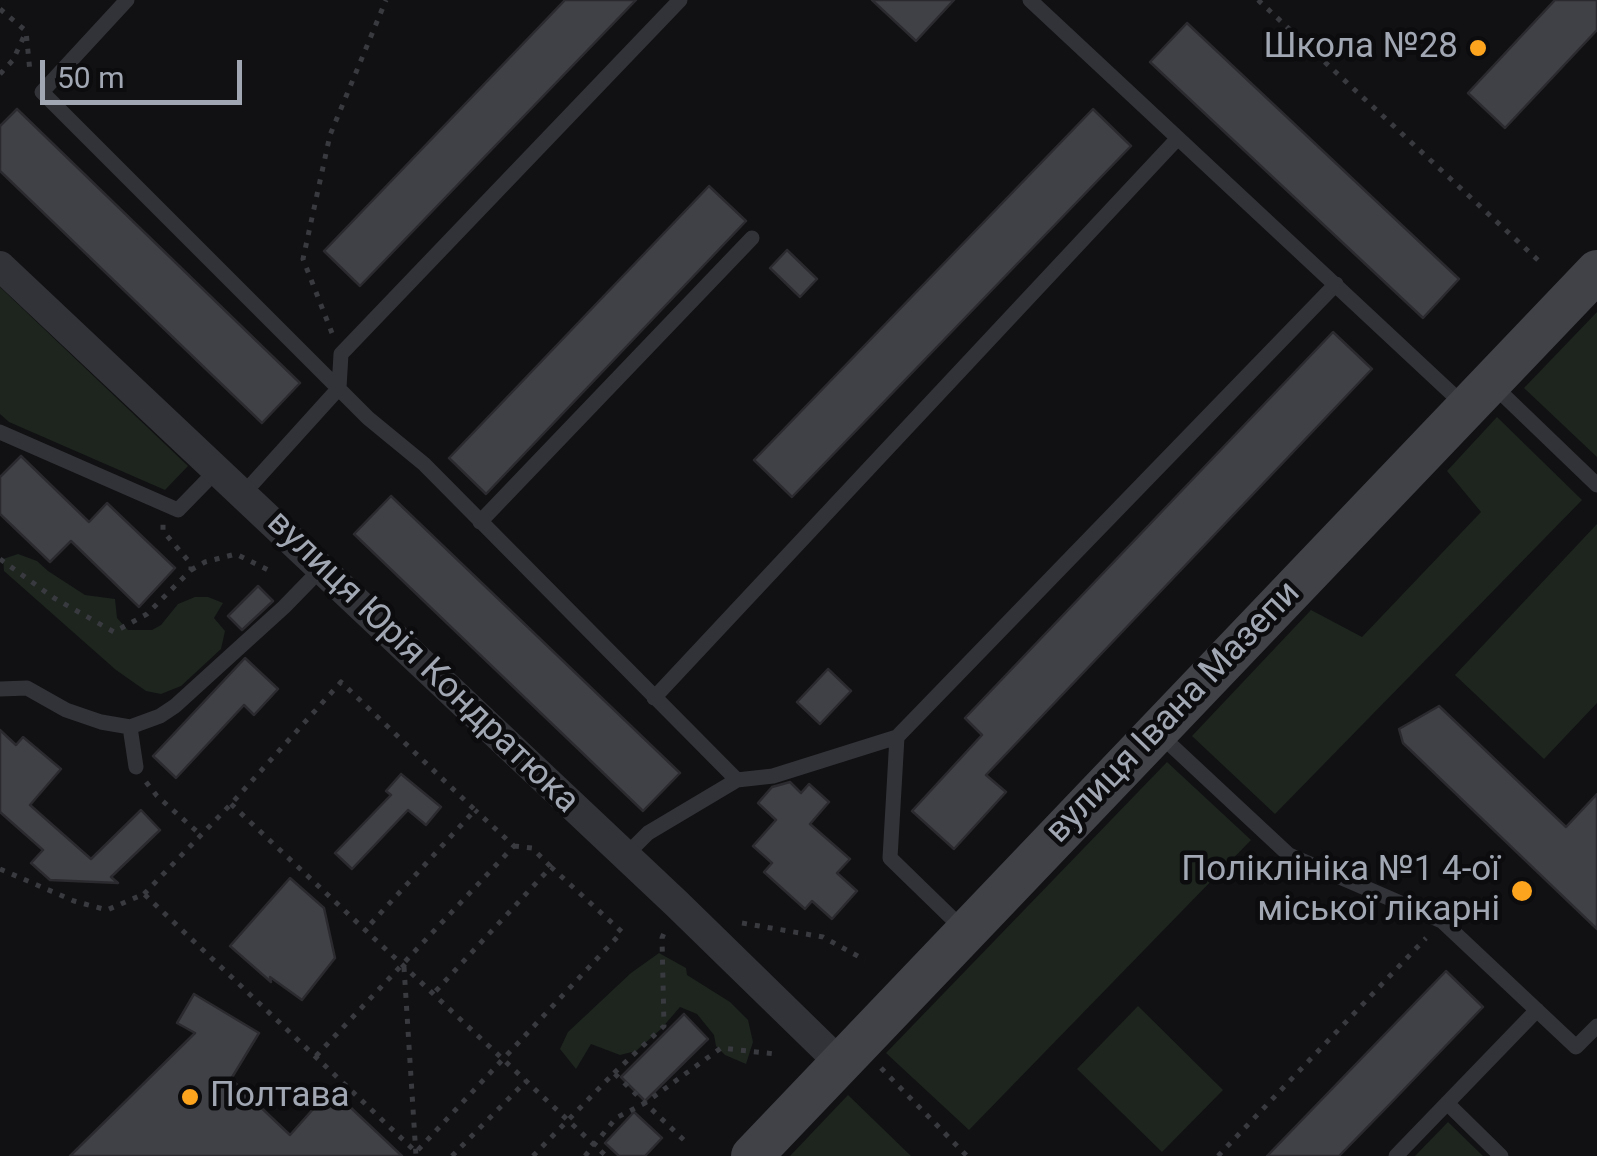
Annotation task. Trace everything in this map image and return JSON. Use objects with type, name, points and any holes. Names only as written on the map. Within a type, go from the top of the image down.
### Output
[{"type":"main road","name":"вулиця Івана Мазепи","points":[[752,1156],[1597,270]]},
{"type":"street","name":"вулиця Юрія Кондратюка","points":[[0,266],[626,856],[849,1054]]},
{"type":"lane","points":[[127,0],[42,92],[368,418],[424,464],[737,780]]},
{"type":"lane","points":[[244,493],[339,388],[341,354],[680,0]]},
{"type":"lane","points":[[1030,0],[1336,284],[1597,484]]},
{"type":"lane","points":[[654,698],[1178,138]]},
{"type":"lane","points":[[480,522],[752,238]]},
{"type":"lane","points":[[626,856],[648,833],[737,780],[773,776],[898,737],[1336,284]]},
{"type":"lane","points":[[0,432],[178,510],[217,470]]},
{"type":"lane","points":[[0,688],[27,688],[66,710],[101,722],[130,727],[160,716],[284,607],[321,569]]},
{"type":"lane","points":[[130,727],[136,767]]},
{"type":"lane","points":[[1156,732],[1289,855],[1442,921],[1576,1047],[1597,1026]]},
{"type":"lane","points":[[898,737],[890,858],[966,932]]},
{"type":"lane","points":[[1396,1156],[1537,1010]]},
{"type":"lane","points":[[1446,1103],[1501,1156]]},
{"type":"path","points":[[341,354],[304,259],[330,135],[386,0]]},
{"type":"path","points":[[1258,0],[1540,261]]},
{"type":"path","points":[[0,9],[26,31],[30,74],[42,92]]},
{"type":"path","points":[[0,74],[13,60],[26,31]]},
{"type":"path","points":[[164,504],[163,531],[191,564],[191,570]]},
{"type":"path","points":[[0,558],[54,598],[114,632],[147,614],[191,570],[205,562],[236,554],[268,570]]},
{"type":"path","points":[[0,869],[74,901],[107,910],[144,894],[342,682],[514,846],[532,848],[622,932],[416,1154]]},
{"type":"path","points":[[136,767],[157,796],[201,835]]},
{"type":"path","points":[[231,804],[606,1156]]},
{"type":"path","points":[[365,930],[475,810]]},
{"type":"path","points":[[316,1056],[514,846]]},
{"type":"path","points":[[434,993],[551,868]]},
{"type":"path","points":[[144,894],[416,1154]]},
{"type":"path","points":[[533,1156],[664,1026],[662,938],[678,904]]},
{"type":"path","points":[[1221,1155],[1442,921]]},
{"type":"path","points":[[742,923],[823,937],[865,960]]},
{"type":"path","points":[[404,964],[416,1154]]},
{"type":"path","points":[[585,1156],[616,1118],[645,1103],[721,1048],[774,1054]]},
{"type":"path","points":[[849,1054],[967,1156]]},
{"type":"path","points":[[614,1073],[687,1143]]},
{"type":"path","points":[[452,1156],[526,1082]]},
{"type":"shaded area","points":[[0,287],[188,466],[165,490],[9,422],[0,414]]},
{"type":"shaded area","points":[[1597,312],[1597,457],[1524,388]]},
{"type":"shaded area","points":[[1497,417],[1582,500],[1275,814],[1192,736],[1311,610],[1362,637],[1481,512],[1447,471]]},
{"type":"shaded area","points":[[1597,524],[1597,703],[1544,759],[1455,675]]},
{"type":"shaded area","points":[[18,554],[37,561],[85,595],[115,599],[117,618],[128,630],[152,630],[178,604],[195,597],[223,603],[214,618],[225,631],[221,649],[181,686],[161,694],[146,691],[116,670],[4,571],[3,559]]},
{"type":"shaded area","points":[[1167,762],[1251,840],[969,1130],[886,1053]]},
{"type":"shaded area","points":[[659,953],[686,968],[687,975],[730,1002],[748,1020],[753,1042],[746,1064],[725,1055],[697,1014],[680,1007],[636,1051],[620,1055],[591,1044],[576,1069],[560,1049],[568,1032],[631,973]]},
{"type":"shaded area","points":[[1138,1006],[1223,1090],[1162,1152],[1077,1069]]},
{"type":"shaded area","points":[[848,1095],[911,1156],[790,1156]]},
{"type":"shaded area","points":[[1448,1122],[1483,1156],[1415,1156]]},
{"type":"building","points":[[565,0],[636,0],[360,286],[324,251]]},
{"type":"building","points":[[872,0],[954,0],[916,41]]},
{"type":"building","points":[[1555,0],[1597,0],[1597,30],[1505,128],[1468,93]]},
{"type":"building","points":[[1187,23],[1459,279],[1423,318],[1150,62]]},
{"type":"building","points":[[17,109],[300,383],[262,423],[0,171],[0,126]]},
{"type":"building","points":[[1093,109],[1131,146],[792,497],[754,460]]},
{"type":"building","points":[[709,186],[746,221],[486,494],[449,458]]},
{"type":"building","points":[[787,250],[817,279],[800,297],[770,268]]},
{"type":"building","points":[[1333,332],[1372,369],[986,775],[1006,792],[954,849],[912,811],[982,735],[965,718]]},
{"type":"building","points":[[21,456],[89,522],[107,503],[175,568],[139,607],[71,541],[50,562],[0,514],[0,477]]},
{"type":"building","points":[[391,496],[680,773],[643,811],[354,534]]},
{"type":"building","points":[[258,586],[273,601],[242,630],[228,616]]},
{"type":"building","points":[[245,658],[278,689],[254,715],[244,705],[176,778],[153,756]]},
{"type":"building","points":[[828,669],[851,691],[820,724],[797,702]]},
{"type":"building","points":[[1439,706],[1566,827],[1597,794],[1597,929],[1403,743],[1399,729]]},
{"type":"building","points":[[0,730],[16,745],[23,737],[61,769],[30,805],[91,859],[141,810],[160,830],[111,877],[118,883],[50,880],[31,863],[43,850],[0,812]]},
{"type":"building","points":[[401,774],[441,807],[426,825],[408,810],[352,869],[335,853],[391,795],[386,791]]},
{"type":"building","points":[[790,782],[801,793],[809,784],[829,802],[810,824],[850,859],[837,873],[857,891],[832,919],[812,901],[805,909],[764,872],[772,863],[753,846],[776,820],[758,803],[772,787]]},
{"type":"building","points":[[290,878],[324,908],[335,958],[302,1000],[270,977],[271,982],[230,946]]},
{"type":"building","points":[[1446,971],[1483,1007],[1387,1107],[1339,1156],[1267,1156]]},
{"type":"building","name":"Полтава","points":[[194,994],[259,1033],[231,1079],[290,1135],[331,1089],[402,1156],[70,1156],[195,1033],[177,1023]]},
{"type":"building","points":[[684,1014],[708,1039],[645,1101],[621,1077]]},
{"type":"building","points":[[634,1112],[662,1138],[645,1156],[619,1156],[605,1143]]},
{"type":"place","name":"Школа №28","points":[[1478,48]]},
{"type":"place","name":"Поліклініка №1 4-ої міської лікарні","points":[[1522,891]]},
{"type":"place","name":"Полтава","points":[[190,1097]]}]
